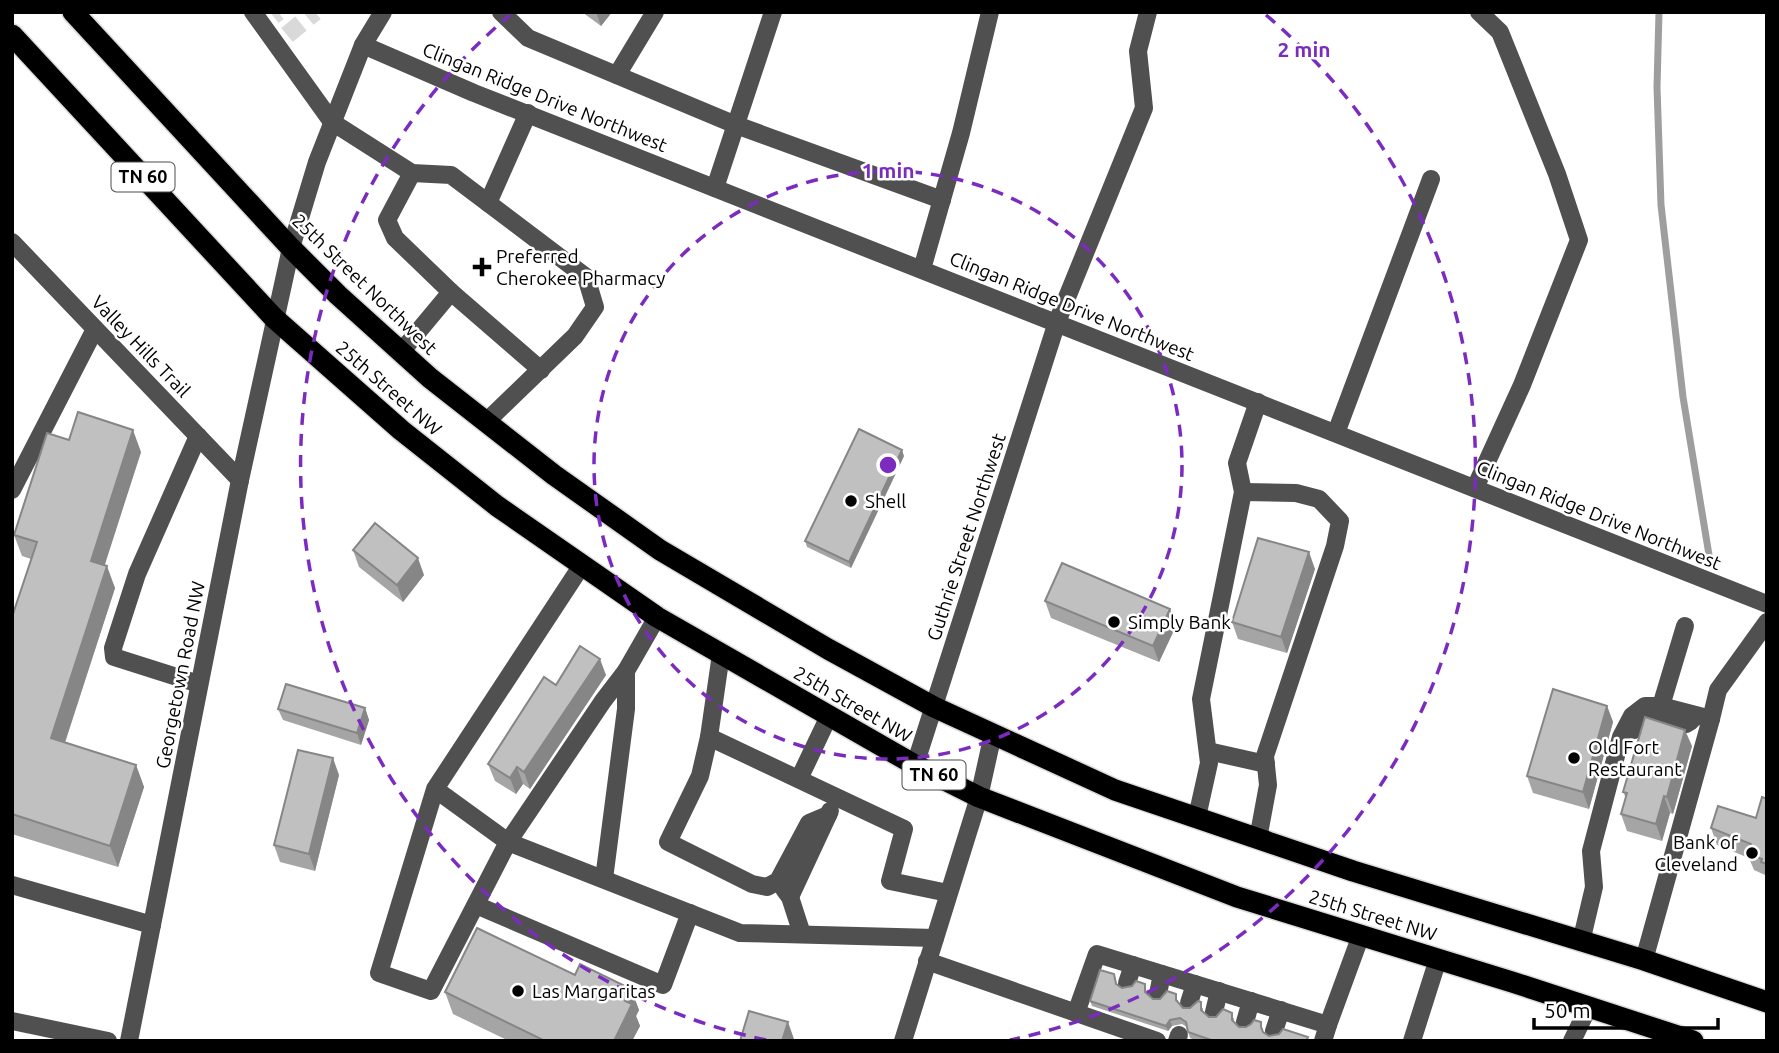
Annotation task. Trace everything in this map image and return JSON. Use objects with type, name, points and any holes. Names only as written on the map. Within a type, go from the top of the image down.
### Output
[{"type":"highway","name":"25th Street Northwest","points":[[73,12],[291,248],[338,295],[430,378],[554,475],[660,550]]},
{"type":"highway","name":"TN 60","points":[[12,35],[274,318]]},
{"type":"highway","name":"25th Street NW","points":[[274,318],[401,430],[497,506],[657,617],[915,765],[979,797],[1237,897],[1693,1041]]},
{"type":"highway","name":"25th Street NW","points":[[660,550],[828,649],[934,707],[1115,790],[1353,871],[1644,960],[1767,1002]]},
{"type":"street","points":[[501,12],[528,38],[736,125],[942,200]]},
{"type":"street","points":[[617,75],[655,12]]},
{"type":"street","points":[[715,188],[773,12]]},
{"type":"street","points":[[922,269],[961,133],[990,12]]},
{"type":"street","name":"Guthrie Street Northwest","points":[[915,765],[1056,322],[1144,108],[1138,51],[1148,12]]},
{"type":"street","points":[[1475,488],[1521,385],[1579,240],[1557,174],[1500,32],[1479,12]]},
{"type":"street","name":"Georgetown Road NW","points":[[129,1041],[274,318],[291,248],[317,162],[376,16]]},
{"type":"street","points":[[263,18],[282,40],[332,122],[412,173],[451,175],[586,277],[595,307],[575,336],[486,422]]},
{"type":"street","name":"Clingan Ridge Drive Northwest","points":[[363,45],[715,188],[1767,604]]},
{"type":"street","points":[[488,203],[528,113]]},
{"type":"street","points":[[412,173],[387,220],[395,238],[451,292],[541,370]]},
{"type":"street","points":[[1336,433],[1431,179]]},
{"type":"street","name":"Valley Hills Trail","points":[[12,242],[240,480]]},
{"type":"street","points":[[401,352],[451,292]]},
{"type":"street","points":[[12,490],[96,328]]},
{"type":"street","points":[[1197,817],[1209,763],[1201,699],[1243,492],[1237,463],[1258,402]]},
{"type":"street","points":[[198,436],[137,574],[113,648],[114,657],[199,684]]},
{"type":"street","points":[[1243,492],[1296,493],[1319,499],[1340,521],[1335,545],[1265,756],[1268,785],[1258,839]]},
{"type":"street","points":[[582,565],[435,789],[379,973],[431,991],[509,842],[626,671],[657,617]]},
{"type":"street","points":[[1644,960],[1706,718],[1718,690],[1767,622]]},
{"type":"street","points":[[1661,706],[1685,626]]},
{"type":"street","points":[[721,654],[709,737],[700,776],[667,842],[752,884],[767,887],[778,881],[809,823],[828,815]]},
{"type":"street","points":[[604,879],[626,709],[626,671]]},
{"type":"street","points":[[1581,942],[1594,887],[1591,851],[1621,737],[1632,716],[1645,706],[1661,706],[1706,718]]},
{"type":"street","points":[[799,779],[829,716]]},
{"type":"street","points":[[1599,816],[1611,807],[1638,723],[1648,719],[1661,719],[1686,724],[1706,718]]},
{"type":"street","points":[[903,1041],[979,797],[993,734]]},
{"type":"street","points":[[709,737],[904,829],[890,881],[948,894]]},
{"type":"street","points":[[1208,751],[1266,764]]},
{"type":"street","points":[[435,789],[509,842],[740,933],[935,938]]},
{"type":"street","points":[[790,897],[837,797]]},
{"type":"street","points":[[778,881],[790,897],[802,934]]},
{"type":"street","points":[[12,885],[152,925]]},
{"type":"street","points":[[476,905],[663,985],[690,913]]},
{"type":"street","points":[[1076,1013],[1097,954],[1281,1010],[1326,1033],[1361,934]]},
{"type":"street","points":[[1412,1041],[1438,959]]},
{"type":"street","points":[[928,961],[1076,1013],[1118,1021],[1151,1035]]},
{"type":"street","points":[[1127,983],[1133,965]]},
{"type":"street","points":[[1158,993],[1162,974]]},
{"type":"street","points":[[1189,1003],[1195,984]]},
{"type":"street","points":[[1214,1012],[1219,991]]},
{"type":"street","points":[[1245,1022],[1251,1001]]},
{"type":"street","points":[[1572,1041],[1589,1006]]},
{"type":"street","points":[[1274,1031],[1281,1010]]},
{"type":"street","points":[[12,1021],[108,1041]]},
{"type":"building","points":[[78,412],[133,430],[91,561],[107,566],[51,738],[136,765],[110,846],[12,814],[12,617],[37,542],[14,535],[47,433],[69,440]]},
{"type":"building","points":[[859,429],[902,450],[849,562],[805,541]]},
{"type":"building","points":[[375,523],[418,558],[397,585],[353,550]]},
{"type":"building","points":[[1258,538],[1309,552],[1281,637],[1232,622]]},
{"type":"building","name":"Simply Bank","points":[[1062,563],[1170,609],[1153,646],[1045,601]]},
{"type":"building","points":[[580,646],[600,659],[524,772],[517,767],[510,778],[488,764],[544,677],[556,685]]},
{"type":"building","points":[[286,684],[365,708],[357,733],[278,709]]},
{"type":"building","name":"Old Fort Restaurant","points":[[1553,689],[1607,706],[1583,792],[1527,776]]},
{"type":"building","points":[[1645,717],[1685,730],[1667,797],[1664,796],[1656,824],[1621,814],[1627,793],[1623,792]]},
{"type":"building","points":[[298,750],[333,758],[309,854],[274,845]]},
{"type":"building","points":[[1762,797],[1767,799],[1767,864],[1748,853],[1751,844],[1711,828],[1718,806],[1756,818]]},
{"type":"building","name":"Las Margaritas","points":[[477,928],[575,975],[580,964],[631,989],[625,1001],[632,1004],[614,1041],[545,1041],[445,992]]},
{"type":"building","points":[[1100,970],[1114,974],[1116,984],[1122,988],[1132,986],[1136,981],[1145,984],[1145,992],[1153,999],[1160,999],[1167,991],[1176,994],[1176,1000],[1183,1008],[1190,1008],[1198,1001],[1201,1002],[1201,1010],[1209,1017],[1216,1017],[1223,1009],[1232,1013],[1232,1020],[1239,1027],[1246,1027],[1254,1020],[1261,1022],[1263,1032],[1269,1036],[1279,1034],[1283,1029],[1308,1037],[1306,1041],[1214,1041],[1188,1032],[1186,1022],[1180,1018],[1170,1020],[1166,1026],[1090,1001]]},
{"type":"building","points":[[749,1011],[788,1022],[782,1041],[740,1041]]},
{"type":"waterway","points":[[1659,12],[1657,87],[1661,205],[1683,397],[1710,561]]},
{"type":"tunnel","points":[[273,16],[278,12]]},
{"type":"tunnel","points":[[287,35],[315,12]]},
{"type":"place","name":"Preferred Cherokee Pharmacy","points":[[482,267]]},
{"type":"place","name":"Shell","points":[[851,501]]},
{"type":"place","name":"Simply Bank","points":[[1114,622]]},
{"type":"place","name":"Old Fort Restaurant","points":[[1574,758]]},
{"type":"place","name":"Bank of Cleveland","points":[[1752,853]]},
{"type":"place","name":"Las Margaritas","points":[[518,991]]}]
